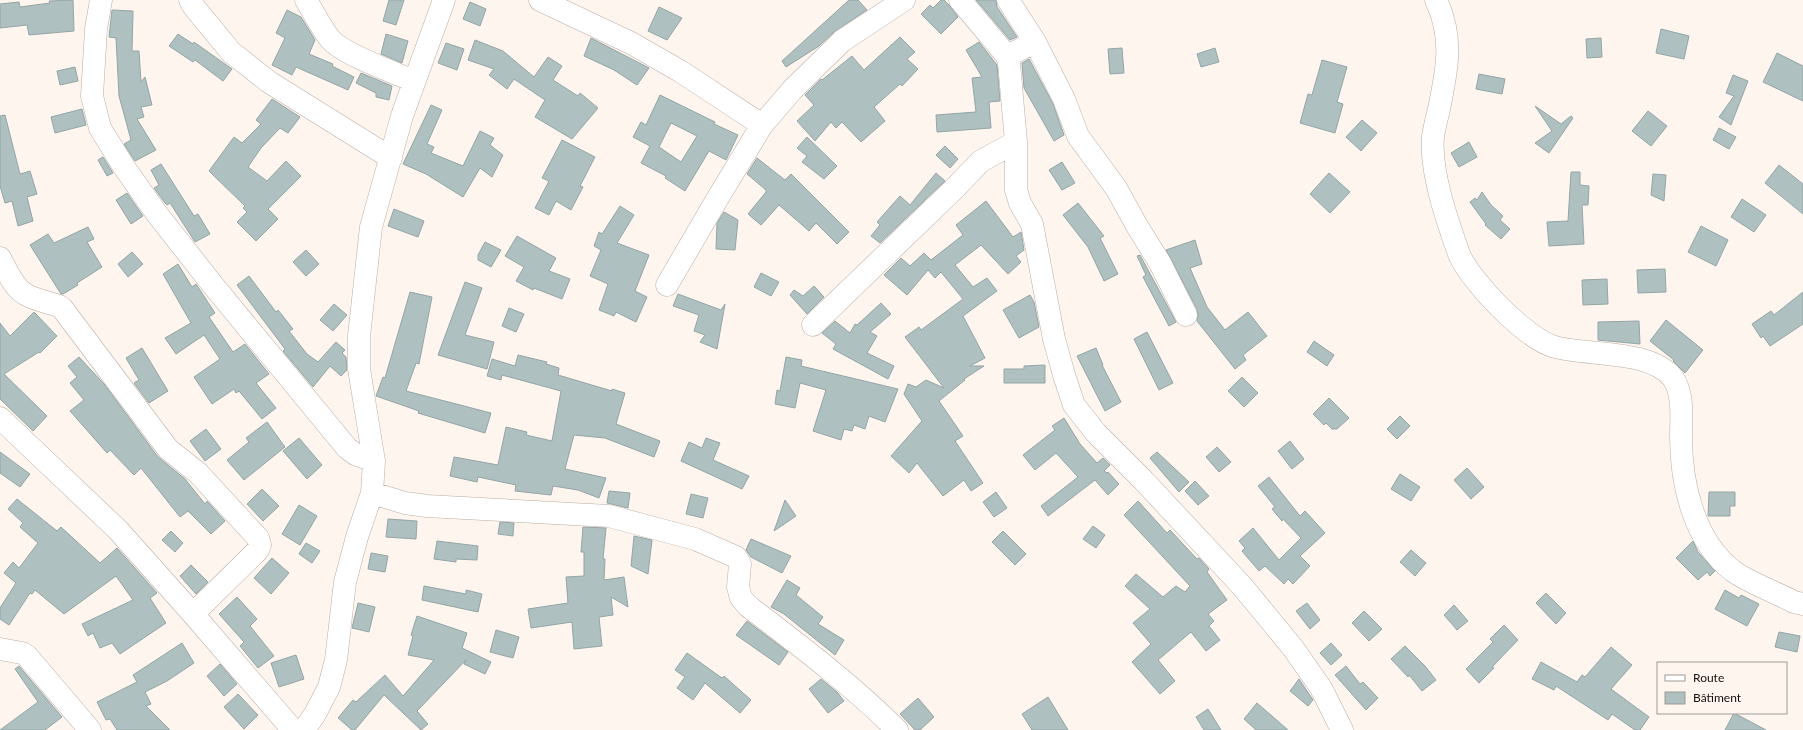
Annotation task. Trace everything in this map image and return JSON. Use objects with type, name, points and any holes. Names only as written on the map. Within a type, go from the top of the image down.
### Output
[{"type":"street","points":[[101,0],[96,29],[92,96],[100,128],[124,167],[157,214],[265,349],[347,448],[355,454],[374,461]]},
{"type":"street","points":[[190,0],[231,52],[269,82],[390,158]]},
{"type":"street","points":[[306,0],[330,39],[336,44],[366,61],[414,81]]},
{"type":"street","points":[[304,730],[315,714],[329,687],[336,660],[345,582],[357,536],[372,493],[374,461],[359,369],[359,336],[371,227],[390,158],[414,81],[444,0]]},
{"type":"street","points":[[540,0],[631,43],[680,71],[762,125]]},
{"type":"street","points":[[667,285],[762,125],[793,89],[837,46],[904,0]]},
{"type":"street","points":[[960,0],[1007,56],[1010,63],[1016,142],[1016,190],[1020,203],[1032,224],[1054,339],[1074,405],[1096,433],[1180,519],[1256,603],[1293,648],[1322,688],[1342,730]]},
{"type":"street","points":[[1008,0],[1035,42],[1064,99],[1078,136],[1116,188],[1160,263],[1186,315]]},
{"type":"street","points":[[1436,0],[1447,32],[1448,49],[1447,70],[1433,137],[1434,162],[1445,214],[1460,256],[1472,277],[1509,316],[1539,340],[1566,350],[1629,358],[1647,362],[1664,370],[1673,379],[1679,393],[1682,412],[1681,459],[1686,489],[1697,522],[1706,540],[1721,559],[1734,571],[1794,602],[1803,604]]},
{"type":"street","points":[[1007,56],[1035,42]]},
{"type":"street","points":[[813,325],[953,190],[973,168],[981,161],[1016,142]]},
{"type":"street","points":[[0,258],[15,285],[20,290],[25,294],[62,308],[168,449],[198,473],[258,538],[260,545],[258,550],[194,614]]},
{"type":"street","points":[[0,418],[118,530],[194,614],[293,730]]},
{"type":"street","points":[[372,493],[405,503],[427,506],[609,516],[695,539],[736,557],[740,564],[738,587],[741,598],[748,606],[815,657],[870,703],[897,730]]},
{"type":"street","points":[[0,649],[22,653],[27,656],[90,730]]},
{"type":"building","points":[[73,0],[74,31],[29,35],[27,25],[0,28],[0,4],[19,2],[20,7],[50,3],[49,1]]},
{"type":"building","points":[[389,0],[404,0],[396,25],[383,21]]},
{"type":"building","points":[[849,0],[858,0],[867,10],[835,31],[819,46],[786,67],[782,61]]},
{"type":"building","points":[[941,0],[944,0],[949,5],[958,17],[941,34],[921,14],[930,5],[933,8]]},
{"type":"building","points":[[976,0],[996,0],[997,7],[1017,37],[1010,40]]},
{"type":"building","points":[[470,2],[486,9],[480,26],[463,19]]},
{"type":"building","points":[[659,7],[682,18],[667,40],[648,31]]},
{"type":"building","points":[[112,10],[133,11],[132,51],[139,51],[141,82],[145,77],[152,105],[141,107],[144,117],[137,119],[156,150],[135,161],[124,144],[131,140],[119,96],[116,38],[109,37]]},
{"type":"building","points":[[287,10],[301,17],[315,40],[309,54],[333,64],[332,66],[354,77],[348,90],[296,67],[292,75],[272,65],[285,38],[276,33]]},
{"type":"building","points":[[1661,29],[1689,36],[1684,59],[1656,53]]},
{"type":"building","points":[[178,34],[193,44],[194,42],[232,69],[223,81],[195,60],[193,62],[169,46]]},
{"type":"building","points":[[386,34],[408,41],[402,63],[381,54]]},
{"type":"building","points":[[900,37],[915,52],[907,59],[918,69],[902,86],[900,84],[874,107],[885,121],[861,142],[842,122],[836,128],[831,122],[815,141],[797,121],[814,105],[805,95],[821,79],[822,80],[852,56],[864,70]]},
{"type":"building","points":[[591,38],[649,68],[637,85],[614,70],[584,56]]},
{"type":"building","points":[[1601,38],[1602,57],[1587,58],[1586,39]]},
{"type":"building","points":[[475,40],[503,51],[534,77],[548,57],[562,66],[553,80],[578,96],[580,93],[598,108],[572,139],[535,117],[545,100],[514,79],[507,89],[489,75],[494,69],[468,60]]},
{"type":"building","points":[[979,42],[997,65],[1000,101],[989,102],[991,128],[937,132],[936,115],[976,112],[972,78],[982,77],[966,50]]},
{"type":"building","points":[[446,43],[464,49],[457,70],[438,63]]},
{"type":"building","points":[[1122,48],[1124,73],[1110,74],[1108,49]]},
{"type":"building","points":[[1215,48],[1219,62],[1201,67],[1197,54]]},
{"type":"building","points":[[1777,53],[1803,66],[1803,101],[1763,82]]},
{"type":"building","points":[[1029,59],[1053,104],[1064,135],[1054,141],[1024,88],[1022,63]]},
{"type":"building","points":[[1322,60],[1347,67],[1337,102],[1343,104],[1335,133],[1300,123],[1308,94],[1312,95]]},
{"type":"building","points":[[75,67],[78,81],[60,85],[57,71]]},
{"type":"building","points":[[361,73],[392,86],[389,100],[376,97],[376,93],[356,83]]},
{"type":"building","points":[[1479,74],[1505,79],[1502,94],[1476,89]]},
{"type":"building","points":[[1733,75],[1748,81],[1731,125],[1719,117],[1734,96],[1726,93]]},
{"type":"building","points":[[660,95],[738,135],[726,160],[709,151],[685,191],[665,178],[666,176],[641,163],[650,146],[633,137],[641,122],[646,125]],"holes":[[[671,123],[697,136],[681,162],[659,147]]]},
{"type":"building","points":[[272,99],[300,117],[288,133],[280,128],[261,148],[248,167],[267,181],[286,161],[301,176],[268,209],[278,219],[256,241],[237,222],[247,212],[243,208],[245,206],[209,171],[234,137],[242,143],[261,124],[256,120]]},
{"type":"building","points":[[431,105],[442,110],[427,144],[434,147],[431,153],[463,166],[480,131],[494,138],[490,145],[503,155],[492,177],[480,168],[463,197],[426,174],[403,164]]},
{"type":"building","points":[[1535,106],[1561,124],[1571,116],[1573,118],[1549,153],[1535,143],[1552,131]]},
{"type":"building","points":[[82,109],[86,125],[55,133],[51,117]]},
{"type":"building","points":[[1648,111],[1667,126],[1651,146],[1632,131]]},
{"type":"building","points":[[5,115],[20,174],[30,171],[37,194],[27,197],[33,221],[18,226],[12,201],[5,203],[0,186],[0,116]]},
{"type":"building","points":[[1362,120],[1377,133],[1361,151],[1346,137]]},
{"type":"building","points":[[1719,128],[1736,137],[1729,149],[1713,140]]},
{"type":"building","points":[[807,137],[837,166],[824,179],[802,162],[807,156],[797,148]]},
{"type":"building","points":[[562,140],[595,157],[580,186],[583,187],[571,210],[556,201],[549,215],[535,208],[549,181],[542,178]]},
{"type":"building","points":[[1469,142],[1477,157],[1459,167],[1451,153]]},
{"type":"building","points":[[945,146],[958,159],[950,168],[936,155]]},
{"type":"building","points":[[103,157],[113,173],[107,176],[98,160]]},
{"type":"building","points":[[757,158],[785,180],[791,174],[849,232],[837,244],[816,223],[809,231],[779,205],[761,225],[748,214],[766,192],[766,190],[747,174]]},
{"type":"building","points":[[1062,162],[1075,183],[1062,190],[1049,170]]},
{"type":"building","points":[[161,164],[194,216],[198,214],[210,234],[195,242],[170,203],[167,205],[154,188],[159,185],[151,170]]},
{"type":"building","points":[[1779,165],[1803,184],[1803,214],[1765,183]]},
{"type":"building","points":[[1571,172],[1580,172],[1580,185],[1589,186],[1588,205],[1582,205],[1584,244],[1549,246],[1547,222],[1568,221]]},
{"type":"building","points":[[936,173],[945,181],[880,243],[871,236],[880,225],[877,222],[900,196],[910,205]]},
{"type":"building","points":[[1329,173],[1350,192],[1330,213],[1310,194]]},
{"type":"building","points":[[1653,174],[1666,175],[1664,201],[1651,195]]},
{"type":"building","points":[[1482,192],[1491,205],[1503,216],[1500,220],[1510,229],[1501,239],[1485,225],[1486,224],[1470,202],[1475,198],[1477,200]]},
{"type":"building","points":[[127,193],[143,216],[131,224],[116,200]]},
{"type":"building","points":[[1742,199],[1766,215],[1754,232],[1731,217]]},
{"type":"building","points":[[986,201],[1013,237],[1021,232],[1024,250],[1016,256],[1021,262],[1008,274],[981,245],[955,265],[973,287],[987,278],[997,291],[963,316],[985,358],[970,366],[984,366],[964,379],[965,380],[939,401],[963,436],[955,441],[983,483],[971,491],[964,480],[943,496],[917,463],[909,473],[891,456],[922,421],[904,394],[908,384],[916,387],[926,380],[944,388],[905,337],[919,327],[921,330],[963,299],[941,272],[935,278],[928,270],[907,295],[884,275],[901,258],[910,266],[924,253],[931,260],[963,235],[956,225]]},
{"type":"building","points":[[1078,203],[1104,236],[1100,238],[1118,274],[1104,281],[1088,247],[1063,215]]},
{"type":"building","points":[[620,206],[634,215],[617,243],[649,255],[635,291],[647,297],[636,322],[616,312],[614,316],[599,310],[608,284],[590,276],[601,250],[594,246],[599,232],[602,234]]},
{"type":"building","points":[[394,209],[424,221],[418,237],[388,226]]},
{"type":"building","points":[[724,212],[738,220],[735,250],[716,249],[717,223]]},
{"type":"building","points":[[1701,226],[1728,240],[1716,266],[1688,252]]},
{"type":"building","points":[[88,227],[94,239],[87,242],[102,267],[77,283],[78,285],[61,294],[30,245],[48,234],[54,243]]},
{"type":"building","points":[[517,236],[556,258],[549,271],[570,279],[562,299],[534,288],[533,290],[516,281],[524,267],[505,256]]},
{"type":"building","points":[[1195,240],[1202,264],[1190,268],[1207,307],[1225,330],[1248,312],[1267,336],[1243,355],[1246,360],[1235,369],[1197,321],[1197,309],[1166,250]]},
{"type":"building","points":[[485,242],[501,250],[491,267],[478,260],[478,255]]},
{"type":"building","points":[[306,250],[319,264],[306,276],[293,262]]},
{"type":"building","points":[[132,252],[143,264],[128,277],[118,264]]},
{"type":"building","points":[[1140,255],[1176,322],[1169,326],[1143,277],[1146,275],[1137,256]]},
{"type":"building","points":[[178,264],[192,287],[196,284],[215,313],[209,317],[233,352],[245,344],[269,374],[256,383],[276,408],[262,419],[239,391],[236,393],[234,389],[212,404],[194,377],[220,359],[204,335],[176,354],[165,338],[191,323],[163,274]]},
{"type":"building","points":[[1665,269],[1666,292],[1638,293],[1637,270]]},
{"type":"building","points":[[761,273],[779,282],[771,296],[754,287]]},
{"type":"building","points":[[249,276],[276,312],[278,310],[293,329],[289,331],[307,354],[318,362],[336,342],[345,350],[342,353],[346,357],[347,370],[341,376],[330,366],[313,387],[283,351],[285,349],[237,285]]},
{"type":"building","points":[[1607,279],[1608,304],[1583,305],[1582,280]]},
{"type":"building","points":[[465,282],[482,288],[465,335],[494,342],[487,369],[438,355]]},
{"type":"building","points":[[814,286],[824,297],[807,314],[790,295],[794,290],[803,296]]},
{"type":"building","points":[[410,292],[432,297],[419,364],[416,363],[406,391],[491,413],[485,433],[418,413],[419,411],[376,396],[383,377],[385,378]]},
{"type":"building","points":[[1803,292],[1803,324],[1770,346],[1763,336],[1761,338],[1752,324],[1771,311],[1774,315]]},
{"type":"building","points":[[678,294],[721,310],[725,304],[717,349],[700,342],[705,335],[694,331],[699,315],[673,306]]},
{"type":"building","points":[[1030,295],[1034,302],[1039,327],[1019,338],[1003,310]]},
{"type":"building","points":[[881,303],[891,314],[870,332],[877,336],[867,353],[894,366],[888,379],[833,349],[836,344],[822,333],[835,321],[850,333],[855,324],[857,325]]},
{"type":"building","points":[[334,304],[347,315],[333,331],[320,320]]},
{"type":"building","points":[[509,308],[524,314],[516,332],[502,326]]},
{"type":"building","points":[[34,312],[57,336],[40,353],[39,352],[4,374],[47,416],[33,431],[0,399],[0,323],[10,336]]},
{"type":"building","points":[[1666,320],[1703,350],[1685,373],[1673,361],[1674,360],[1650,341]]},
{"type":"building","points":[[1639,321],[1640,344],[1598,340],[1598,322]]},
{"type":"building","points":[[1147,332],[1173,383],[1159,390],[1134,339]]},
{"type":"building","points":[[1314,341],[1334,355],[1327,366],[1307,352]]},
{"type":"building","points":[[142,348],[168,391],[149,403],[134,383],[139,380],[126,358]]},
{"type":"building","points":[[1096,348],[1102,365],[1121,402],[1105,411],[1077,356]]},
{"type":"building","points":[[518,355],[547,362],[546,364],[559,368],[558,375],[612,391],[612,389],[625,393],[616,424],[660,441],[654,457],[605,438],[574,435],[565,469],[606,478],[599,498],[578,490],[553,486],[551,495],[515,491],[516,485],[478,477],[477,482],[450,476],[454,457],[498,465],[506,427],[527,432],[526,435],[552,441],[561,391],[502,375],[501,380],[487,376],[492,359],[515,366]]},
{"type":"building","points":[[79,357],[104,384],[158,457],[185,479],[205,504],[207,501],[225,521],[211,534],[188,511],[180,517],[141,468],[134,475],[110,450],[107,453],[70,411],[84,400],[70,383],[77,377],[68,366]]},
{"type":"building","points":[[786,357],[802,360],[801,366],[898,389],[885,422],[869,416],[865,429],[854,425],[852,431],[844,429],[841,440],[813,431],[826,390],[800,383],[795,408],[775,404],[777,390],[780,391]]},
{"type":"building","points":[[1045,365],[1045,383],[1004,383],[1004,369],[1024,369],[1024,366]]},
{"type":"building","points":[[1242,377],[1258,393],[1244,407],[1228,391]]},
{"type":"building","points":[[1329,398],[1349,418],[1337,429],[1332,429],[1326,423],[1324,425],[1313,414]]},
{"type":"building","points":[[1400,416],[1410,426],[1397,439],[1387,429]]},
{"type":"building","points":[[1064,418],[1080,444],[1097,463],[1103,458],[1110,465],[1104,471],[1107,473],[1108,472],[1119,484],[1108,495],[1095,480],[1048,516],[1041,506],[1078,477],[1056,453],[1035,470],[1023,455],[1055,430],[1052,426]]},
{"type":"building","points":[[267,422],[285,447],[244,480],[227,460],[249,442],[246,438]]},
{"type":"building","points":[[206,429],[221,449],[205,461],[190,441]]},
{"type":"building","points":[[299,438],[322,465],[307,479],[283,451]]},
{"type":"building","points":[[706,438],[720,443],[713,460],[749,476],[742,489],[681,461],[689,442],[702,448]]},
{"type":"building","points":[[1290,441],[1304,459],[1292,469],[1278,451]]},
{"type":"building","points":[[1217,447],[1231,462],[1219,472],[1206,457]]},
{"type":"building","points":[[0,452],[30,474],[20,487],[0,473]]},
{"type":"building","points":[[1157,452],[1189,482],[1179,492],[1150,458]]},
{"type":"building","points":[[1467,468],[1484,487],[1471,499],[1454,480]]},
{"type":"building","points":[[1400,474],[1420,487],[1411,501],[1391,489]]},
{"type":"building","points":[[1269,477],[1300,516],[1305,511],[1325,533],[1300,556],[1310,566],[1293,584],[1288,579],[1284,584],[1265,566],[1259,571],[1242,551],[1245,548],[1239,541],[1253,528],[1279,560],[1301,538],[1283,519],[1282,521],[1272,509],[1275,507],[1258,486]]},
{"type":"building","points":[[1195,481],[1209,496],[1198,505],[1185,491]]},
{"type":"building","points":[[262,489],[279,506],[263,521],[247,504]]},
{"type":"building","points":[[609,491],[630,493],[628,508],[607,503]]},
{"type":"building","points":[[996,492],[1007,508],[994,517],[983,502]]},
{"type":"building","points":[[1709,492],[1735,492],[1735,506],[1730,506],[1730,516],[1708,516]]},
{"type":"building","points":[[691,494],[708,498],[703,518],[686,514]]},
{"type":"building","points":[[17,499],[57,531],[61,527],[100,563],[117,548],[157,593],[150,598],[166,623],[120,654],[112,643],[100,648],[93,633],[88,636],[82,624],[133,600],[116,576],[64,614],[35,590],[32,594],[30,593],[9,625],[0,619],[0,608],[16,583],[4,573],[13,562],[19,568],[38,543],[20,527],[23,523],[8,509]]},
{"type":"building","points":[[785,500],[796,516],[774,531]]},
{"type":"building","points":[[1138,501],[1167,533],[1170,530],[1197,559],[1199,558],[1209,569],[1207,572],[1227,600],[1208,614],[1214,621],[1209,626],[1220,640],[1206,651],[1191,632],[1158,660],[1175,681],[1160,694],[1132,662],[1151,644],[1133,623],[1150,609],[1125,586],[1136,574],[1163,597],[1176,586],[1185,592],[1190,586],[1124,515]]},
{"type":"building","points":[[299,505],[317,516],[300,545],[282,534]]},
{"type":"building","points":[[388,519],[417,521],[416,539],[386,537]]},
{"type":"building","points":[[500,522],[514,523],[513,536],[498,534]]},
{"type":"building","points":[[1093,526],[1105,535],[1096,548],[1083,539]]},
{"type":"building","points":[[583,527],[606,528],[603,559],[605,559],[604,580],[624,577],[628,607],[611,597],[613,615],[599,617],[602,646],[574,649],[572,622],[531,628],[528,609],[568,603],[566,577],[584,576],[584,552],[581,552]]},
{"type":"building","points":[[171,531],[183,543],[175,552],[162,540]]},
{"type":"building","points":[[1003,531],[1026,554],[1015,565],[992,542]]},
{"type":"building","points":[[634,536],[652,540],[648,574],[631,566]]},
{"type":"building","points":[[751,539],[791,556],[782,573],[751,557],[746,550]]},
{"type":"building","points":[[437,541],[478,546],[477,560],[456,559],[456,562],[434,559]]},
{"type":"building","points":[[1693,541],[1698,552],[1715,571],[1710,576],[1707,572],[1698,580],[1676,558]]},
{"type":"building","points":[[306,543],[320,551],[312,563],[299,554]]},
{"type":"building","points":[[1411,550],[1426,563],[1415,576],[1400,562]]},
{"type":"building","points":[[371,553],[388,556],[385,572],[368,569]]},
{"type":"building","points":[[272,558],[289,573],[271,594],[254,578]]},
{"type":"building","points":[[191,565],[208,582],[196,594],[180,576]]},
{"type":"building","points":[[787,580],[800,588],[796,595],[823,617],[818,624],[844,640],[835,655],[784,614],[771,607]]},
{"type":"building","points":[[424,586],[466,594],[466,590],[482,594],[478,612],[422,600]]},
{"type":"building","points":[[1725,590],[1739,598],[1741,595],[1759,604],[1747,626],[1715,609]]},
{"type":"building","points":[[1546,593],[1566,613],[1556,624],[1536,603]]},
{"type":"building","points":[[237,597],[257,619],[250,626],[274,656],[258,668],[240,646],[244,642],[219,614]]},
{"type":"building","points":[[358,603],[375,607],[369,632],[352,628]]},
{"type":"building","points":[[1307,603],[1320,620],[1310,629],[1296,611]]},
{"type":"building","points":[[1454,605],[1468,621],[1457,630],[1444,615]]},
{"type":"building","points":[[1364,611],[1382,629],[1369,641],[1352,623]]},
{"type":"building","points":[[417,616],[467,633],[462,648],[491,662],[485,674],[464,664],[466,660],[417,711],[428,724],[421,730],[384,695],[355,730],[352,730],[338,718],[353,700],[356,702],[385,675],[403,696],[434,660],[408,655],[413,636],[411,635]]},
{"type":"building","points":[[747,621],[788,652],[779,665],[736,635]]},
{"type":"building","points":[[1504,625],[1518,640],[1479,683],[1466,669],[1493,642],[1490,639]]},
{"type":"building","points":[[496,630],[519,637],[513,658],[490,652]]},
{"type":"building","points":[[1779,632],[1800,636],[1797,652],[1775,647]]},
{"type":"building","points":[[182,643],[194,663],[167,681],[145,692],[151,704],[146,706],[170,730],[117,730],[110,719],[106,720],[97,702],[137,682],[133,675]]},
{"type":"building","points":[[1331,643],[1342,655],[1331,665],[1320,653]]},
{"type":"building","points":[[1405,646],[1425,666],[1436,680],[1422,691],[1409,675],[1408,677],[1391,659]]},
{"type":"building","points":[[1611,647],[1632,665],[1611,689],[1649,717],[1640,730],[1635,730],[1612,714],[1608,720],[1556,686],[1554,690],[1532,679],[1541,662],[1577,682],[1582,675],[1585,677]]},
{"type":"building","points":[[687,653],[722,678],[724,676],[751,700],[740,713],[705,683],[693,700],[677,688],[685,677],[675,670]]},
{"type":"building","points":[[296,655],[304,679],[279,687],[271,663]]},
{"type":"building","points":[[220,664],[237,684],[224,696],[207,676]]},
{"type":"building","points":[[19,666],[62,717],[45,730],[0,730],[38,702],[15,669]]},
{"type":"building","points":[[1346,666],[1360,684],[1363,682],[1378,698],[1366,710],[1335,675]]},
{"type":"building","points":[[821,679],[837,692],[844,701],[828,713],[809,689]]},
{"type":"building","points":[[1299,679],[1313,700],[1308,706],[1290,691]]},
{"type":"building","points":[[238,694],[258,715],[244,729],[224,707]]},
{"type":"building","points":[[1048,697],[1068,730],[1032,730],[1022,714]]},
{"type":"building","points":[[918,698],[934,717],[920,730],[915,730],[900,714]]},
{"type":"building","points":[[1257,703],[1288,730],[1256,730],[1244,719]]},
{"type":"building","points":[[1208,709],[1221,730],[1204,730],[1196,717]]},
{"type":"building","points":[[1733,714],[1736,714],[1766,730],[1725,730]]}]
